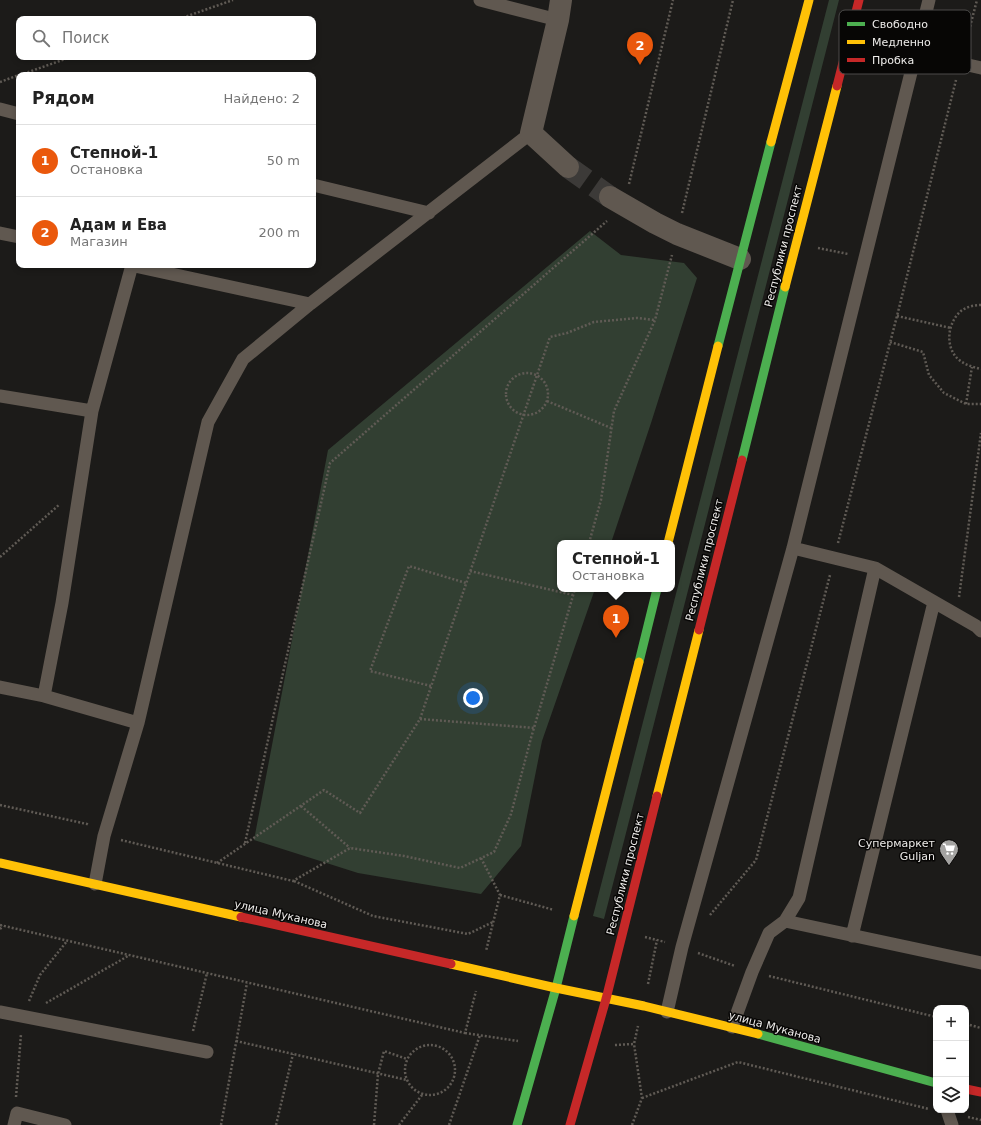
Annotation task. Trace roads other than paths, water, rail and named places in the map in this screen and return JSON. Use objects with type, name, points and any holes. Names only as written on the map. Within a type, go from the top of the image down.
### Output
[{"type":"main road","points":[[669,540],[808,0]]},
{"type":"main road","name":"Республики проспект","points":[[856,10],[859,0]]},
{"type":"main road","name":"Республики проспект","points":[[570,1125],[606,999],[840,74]]},
{"type":"main road","points":[[517,1125],[556,988],[656,592]]},
{"type":"main road","name":"улица Муканова","points":[[0,863],[481,972],[732,1027],[933,1082]]},
{"type":"main road","points":[[969,1090],[981,1092]]},
{"type":"street","points":[[560,10],[531,133],[568,166]]},
{"type":"street","points":[[617,202],[677,234],[740,259]]},
{"type":"lane","points":[[480,0],[560,10]]},
{"type":"lane","points":[[926,10],[928,0]]},
{"type":"lane","points":[[971,66],[981,68]]},
{"type":"lane","points":[[667,1012],[682,947],[793,548],[910,74]]},
{"type":"lane","points":[[0,109],[16,113]]},
{"type":"lane","points":[[95,884],[104,836],[138,723],[208,422],[243,359],[310,304],[531,133]]},
{"type":"lane","points":[[316,186],[429,213]]},
{"type":"lane","points":[[0,232],[16,236]]},
{"type":"lane","points":[[44,696],[62,603],[92,412],[130,268]]},
{"type":"lane","points":[[145,268],[310,304]]},
{"type":"lane","points":[[0,396],[92,412]]},
{"type":"lane","points":[[793,548],[875,568],[956,615],[979,626]]},
{"type":"lane","points":[[732,1027],[752,972],[769,933],[785,921],[799,898],[875,568]]},
{"type":"lane","points":[[852,936],[934,602]]},
{"type":"lane","points":[[0,687],[44,696],[138,723]]},
{"type":"lane","points":[[785,921],[981,963]]},
{"type":"lane","points":[[0,1012],[207,1052]]},
{"type":"lane","points":[[14,1124],[17,1113],[65,1125]]},
{"type":"lane","points":[[948,1113],[952,1125]]},
{"type":"tunnel","points":[[568,167],[610,197]]},
{"type":"place","name":"Адам и Ева","points":[[640,65]]},
{"type":"place","name":"Степной-1","points":[[616,638]]},
{"type":"place","name":"Супермаркет Guljan","points":[[949,866]]}]
